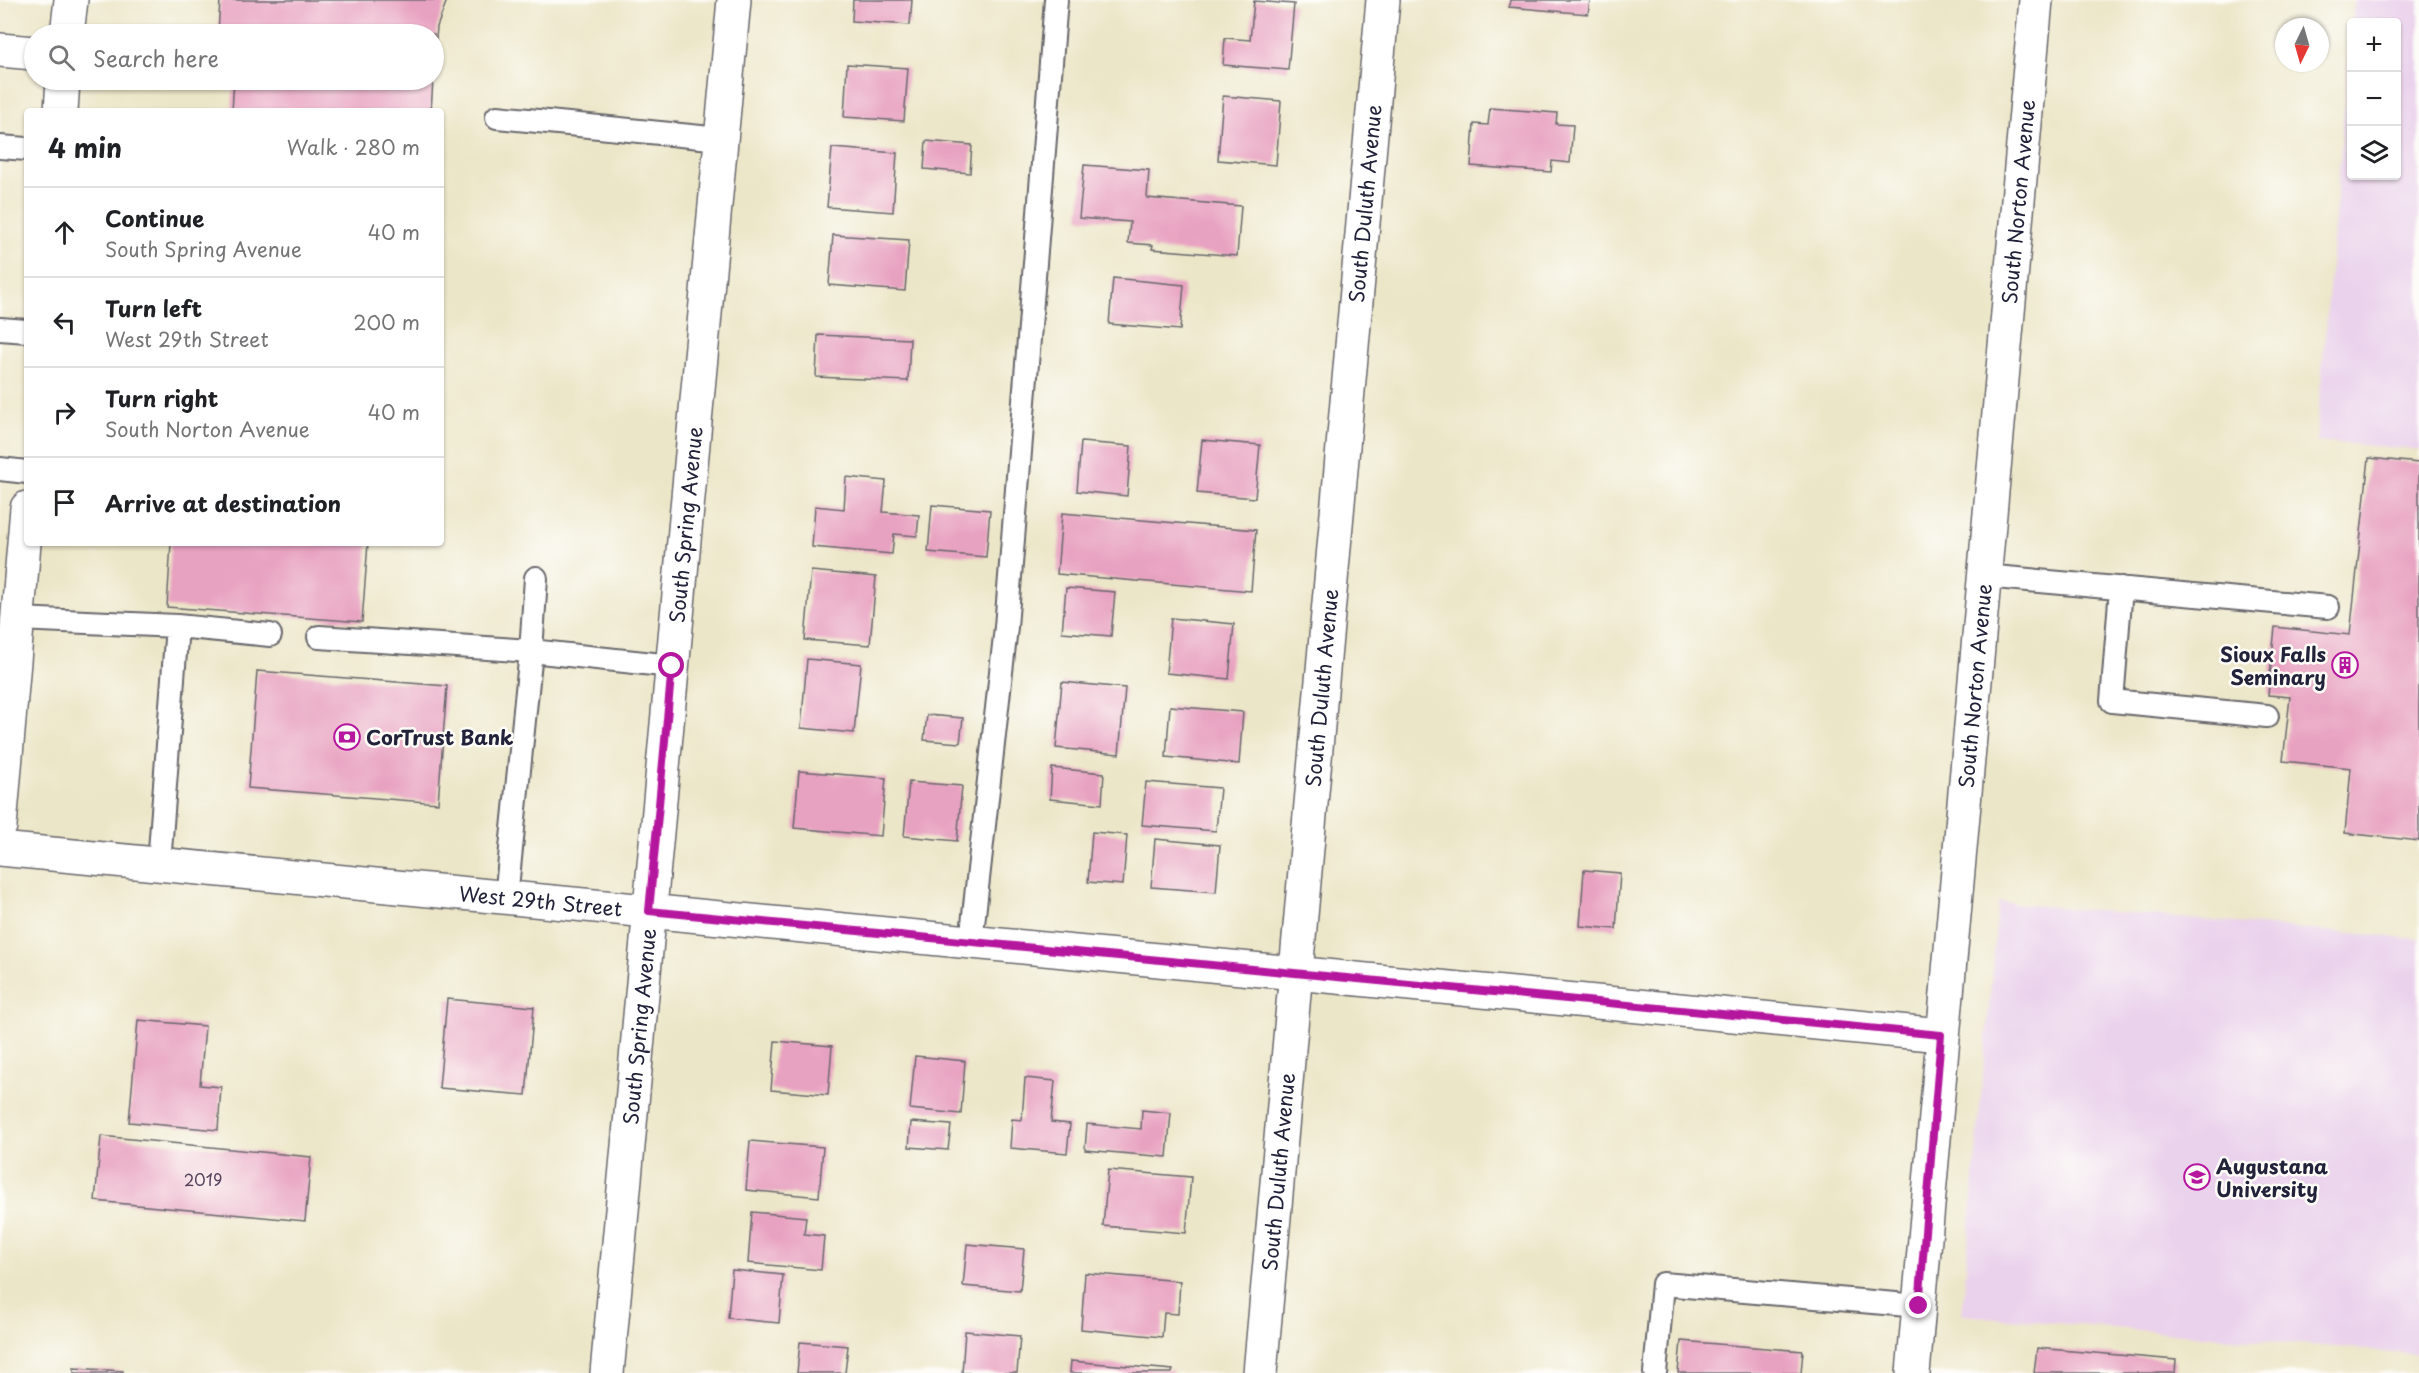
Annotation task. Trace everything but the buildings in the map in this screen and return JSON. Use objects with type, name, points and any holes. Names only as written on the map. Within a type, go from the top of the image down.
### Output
[{"type":"street","points":[[68,24],[71,0]]},
{"type":"street","name":"South Spring Avenue","points":[[607,1373],[734,0]]},
{"type":"street","name":"South Duluth Avenue","points":[[1260,1373],[1298,973],[1383,0]]},
{"type":"street","name":"South Norton Avenue","points":[[1913,1373],[1941,1035],[2036,0]]},
{"type":"street","points":[[0,50],[24,52]]},
{"type":"street","points":[[61,108],[62,90]]},
{"type":"street","points":[[0,826],[5,712],[18,619],[24,545]]},
{"type":"street","name":"West 29th Street","points":[[0,849],[1941,1035]]},
{"type":"lane","points":[[971,942],[1006,627],[1056,0]]},
{"type":"lane","points":[[496,117],[721,139]]},
{"type":"lane","points":[[0,147],[24,149]]},
{"type":"lane","points":[[0,329],[24,331]]},
{"type":"lane","points":[[0,470],[24,472]]},
{"type":"lane","points":[[1984,576],[2328,607]]},
{"type":"lane","points":[[506,898],[531,651],[536,578]]},
{"type":"lane","points":[[2121,588],[2112,701],[2267,716]]},
{"type":"lane","points":[[18,619],[177,626],[270,635]]},
{"type":"lane","points":[[159,864],[177,626]]},
{"type":"lane","points":[[319,637],[531,651],[672,666]]},
{"type":"lane","points":[[1655,1373],[1663,1284],[1919,1306]]},
{"type":"shaded area","points":[[2354,0],[2419,0],[2419,450],[2316,441],[2347,76],[2347,180],[2401,180],[2401,18],[2352,18]]},
{"type":"shaded area","name":"Augustana University","points":[[1998,902],[2419,939],[2419,1354],[1962,1315]]},
{"type":"place","name":"Sioux Falls Seminary","points":[[2345,665]]},
{"type":"place","name":"CorTrust Bank","points":[[347,737]]},
{"type":"place","name":"Augustana University","points":[[2197,1177]]},
{"type":"route","points":[[672,666],[649,911],[1941,1035],[1919,1306]]}]
